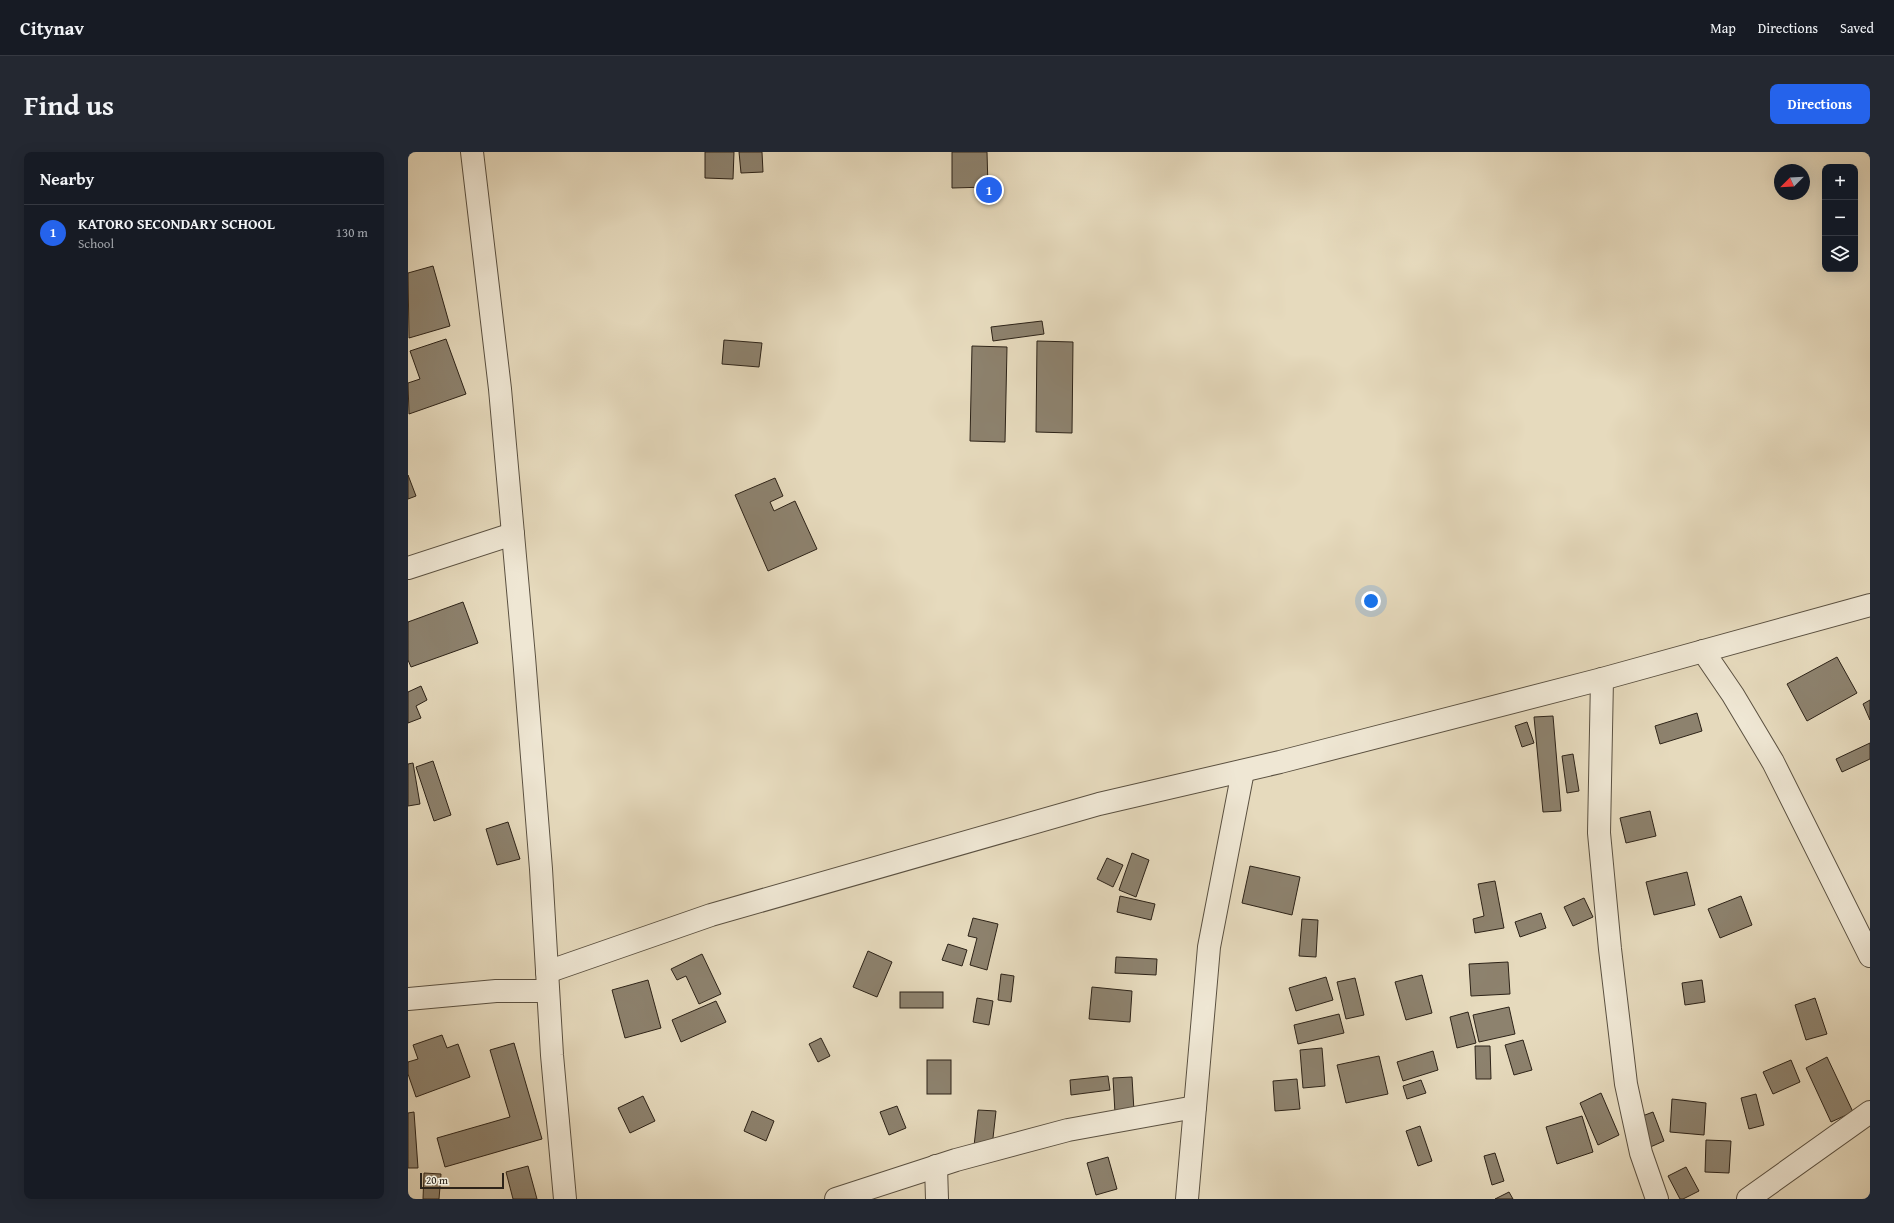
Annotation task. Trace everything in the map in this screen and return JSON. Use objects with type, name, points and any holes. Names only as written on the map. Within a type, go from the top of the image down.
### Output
[{"type":"street","points":[[472,152],[500,389],[513,534],[541,869],[547,982],[565,1199]]},
{"type":"street","points":[[408,568],[513,534]]},
{"type":"street","points":[[408,998],[496,991],[547,982],[711,915],[1099,804],[1243,771],[1602,679],[1870,605]]},
{"type":"street","points":[[1703,652],[1733,695],[1773,762],[1870,956]]},
{"type":"street","points":[[1602,679],[1599,833],[1610,949],[1626,1084],[1641,1153],[1657,1199]]},
{"type":"street","points":[[1187,1199],[1209,947],[1243,771]]},
{"type":"street","points":[[836,1199],[936,1166],[1068,1130],[1195,1107]]},
{"type":"street","points":[[1748,1199],[1870,1112]]},
{"type":"street","points":[[936,1166],[937,1199]]},
{"type":"building","points":[[705,152],[734,152],[733,179],[705,178]]},
{"type":"building","points":[[739,152],[762,152],[763,172],[741,173]]},
{"type":"building","points":[[952,152],[987,152],[988,187],[952,188]]},
{"type":"building","points":[[433,266],[450,326],[409,338],[408,273]]},
{"type":"building","points":[[1042,321],[1044,334],[993,341],[991,327]]},
{"type":"building","points":[[446,339],[466,394],[409,414],[408,383],[420,379],[410,351]]},
{"type":"building","points":[[724,340],[762,343],[759,367],[722,364]]},
{"type":"building","points":[[1037,341],[1073,342],[1072,433],[1036,432]]},
{"type":"building","points":[[972,346],[1007,347],[1005,442],[970,441]]},
{"type":"building","points":[[408,475],[416,496],[408,499]]},
{"type":"building","points":[[775,478],[783,496],[770,502],[774,511],[795,501],[817,549],[768,571],[735,495]]},
{"type":"building","points":[[463,602],[478,643],[411,667],[408,660],[408,622]]},
{"type":"building","points":[[1837,657],[1857,693],[1807,721],[1787,684]]},
{"type":"building","points":[[421,686],[427,700],[416,706],[421,718],[408,723],[408,692]]},
{"type":"building","points":[[1870,700],[1870,720],[1863,704]]},
{"type":"building","points":[[1697,713],[1702,731],[1660,744],[1655,726]]},
{"type":"building","points":[[1553,716],[1561,811],[1543,812],[1534,717]]},
{"type":"building","points":[[1527,722],[1534,743],[1522,747],[1515,726]]},
{"type":"building","points":[[1870,743],[1870,759],[1842,772],[1836,759]]},
{"type":"building","points":[[1573,754],[1579,791],[1567,793],[1562,756]]},
{"type":"building","points":[[433,761],[451,815],[434,821],[416,767]]},
{"type":"building","points":[[413,763],[420,804],[408,806],[408,764]]},
{"type":"building","points":[[1650,811],[1656,836],[1626,843],[1620,818]]},
{"type":"building","points":[[508,822],[520,859],[497,865],[486,829]]},
{"type":"building","points":[[1132,853],[1149,860],[1136,897],[1119,890]]},
{"type":"building","points":[[1107,858],[1123,865],[1113,887],[1097,879]]},
{"type":"building","points":[[1250,866],[1300,877],[1292,915],[1242,903]]},
{"type":"building","points":[[1687,872],[1695,905],[1654,915],[1646,882]]},
{"type":"building","points":[[1495,881],[1504,928],[1475,933],[1473,919],[1484,916],[1478,884]]},
{"type":"building","points":[[1120,896],[1155,904],[1151,920],[1117,912]]},
{"type":"building","points":[[1741,896],[1752,925],[1720,938],[1708,909]]},
{"type":"building","points":[[1584,898],[1593,917],[1573,926],[1564,907]]},
{"type":"building","points":[[1541,913],[1546,928],[1520,937],[1515,922]]},
{"type":"building","points":[[973,918],[998,924],[987,970],[970,965],[977,938],[968,936]]},
{"type":"building","points":[[1302,919],[1318,920],[1316,957],[1299,956]]},
{"type":"building","points":[[948,944],[967,950],[962,966],[942,960]]},
{"type":"building","points":[[868,951],[892,962],[877,997],[853,987]]},
{"type":"building","points":[[702,954],[721,994],[699,1004],[686,976],[677,980],[671,969]]},
{"type":"building","points":[[1116,957],[1157,959],[1156,975],[1115,973]]},
{"type":"building","points":[[1508,962],[1510,994],[1471,996],[1469,964]]},
{"type":"building","points":[[1001,974],[1014,976],[1011,1002],[998,1000]]},
{"type":"building","points":[[1422,975],[1432,1013],[1406,1020],[1395,982]]},
{"type":"building","points":[[1326,977],[1333,1000],[1296,1011],[1289,988]]},
{"type":"building","points":[[1355,978],[1364,1015],[1346,1019],[1337,982]]},
{"type":"building","points":[[648,980],[661,1028],[625,1038],[612,990]]},
{"type":"building","points":[[1702,980],[1705,1002],[1685,1005],[1682,983]]},
{"type":"building","points":[[1092,987],[1132,991],[1130,1022],[1089,1019]]},
{"type":"building","points":[[900,992],[943,992],[943,1008],[900,1008]]},
{"type":"building","points":[[977,998],[993,1001],[989,1025],[973,1022]]},
{"type":"building","points":[[1815,998],[1827,1034],[1806,1040],[1795,1005]]},
{"type":"building","points":[[716,1001],[726,1022],[681,1042],[672,1020]]},
{"type":"building","points":[[1509,1007],[1515,1034],[1479,1042],[1473,1015]]},
{"type":"building","points":[[1468,1012],[1476,1043],[1457,1048],[1450,1017]]},
{"type":"building","points":[[1339,1014],[1344,1033],[1298,1044],[1294,1025]]},
{"type":"building","points":[[442,1035],[447,1048],[458,1044],[470,1077],[416,1097],[408,1074],[408,1062],[418,1059],[413,1045]]},
{"type":"building","points":[[821,1038],[830,1056],[818,1062],[809,1044]]},
{"type":"building","points":[[1523,1040],[1532,1070],[1514,1075],[1505,1045]]},
{"type":"building","points":[[514,1043],[542,1139],[445,1167],[437,1138],[510,1117],[490,1050]]},
{"type":"building","points":[[1475,1046],[1490,1046],[1491,1079],[1476,1079]]},
{"type":"building","points":[[1322,1048],[1325,1086],[1303,1088],[1300,1050]]},
{"type":"building","points":[[1433,1051],[1438,1070],[1403,1081],[1397,1062]]},
{"type":"building","points":[[1379,1056],[1388,1094],[1346,1103],[1337,1065]]},
{"type":"building","points":[[1827,1057],[1853,1112],[1831,1122],[1806,1068]]},
{"type":"building","points":[[927,1060],[951,1060],[951,1094],[927,1094]]},
{"type":"building","points":[[1791,1060],[1800,1082],[1773,1094],[1763,1072]]},
{"type":"building","points":[[1108,1076],[1110,1090],[1071,1095],[1070,1080]]},
{"type":"building","points":[[1132,1077],[1134,1111],[1115,1113],[1113,1078]]},
{"type":"building","points":[[1297,1079],[1300,1109],[1275,1111],[1273,1081]]},
{"type":"building","points":[[1421,1080],[1426,1093],[1407,1099],[1403,1086]]},
{"type":"building","points":[[1601,1093],[1619,1135],[1598,1145],[1580,1103]]},
{"type":"building","points":[[1756,1094],[1764,1125],[1749,1129],[1741,1098]]},
{"type":"building","points":[[643,1096],[655,1121],[630,1133],[618,1108]]},
{"type":"building","points":[[1672,1099],[1706,1103],[1704,1135],[1670,1132]]},
{"type":"building","points":[[897,1106],[906,1128],[889,1135],[880,1112]]},
{"type":"building","points":[[978,1110],[996,1111],[992,1147],[974,1146]]},
{"type":"building","points":[[752,1111],[774,1121],[766,1141],[744,1131]]},
{"type":"building","points":[[414,1112],[418,1168],[408,1168],[408,1113]]},
{"type":"building","points":[[1653,1112],[1664,1141],[1648,1148],[1637,1118]]},
{"type":"building","points":[[1582,1116],[1593,1152],[1557,1164],[1546,1127]]},
{"type":"building","points":[[1420,1126],[1432,1161],[1418,1166],[1406,1131]]},
{"type":"building","points":[[1706,1140],[1731,1141],[1729,1173],[1705,1172]]},
{"type":"building","points":[[1495,1153],[1504,1181],[1492,1185],[1484,1156]]},
{"type":"building","points":[[1108,1157],[1117,1189],[1096,1195],[1087,1163]]},
{"type":"building","points":[[528,1166],[537,1199],[513,1199],[506,1172]]},
{"type":"building","points":[[1686,1167],[1699,1191],[1680,1199],[1668,1176]]},
{"type":"building","points":[[424,1173],[441,1174],[439,1199],[423,1199]]},
{"type":"building","points":[[1509,1192],[1513,1199],[1495,1199]]},
{"type":"place","name":"KATORO SECONDARY SCHOOL","points":[[989,190]]}]
